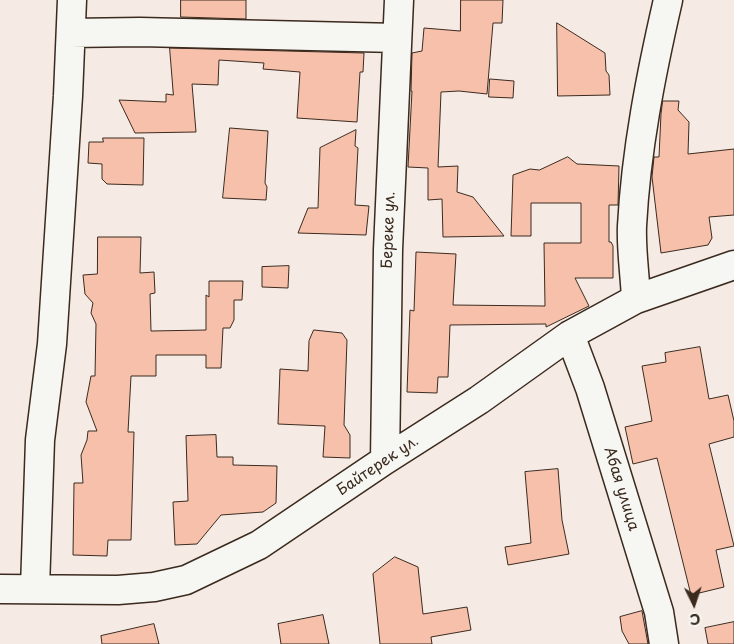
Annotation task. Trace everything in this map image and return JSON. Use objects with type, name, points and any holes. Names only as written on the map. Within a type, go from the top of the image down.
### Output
[{"type":"street","points":[[35,588],[40,440],[52,344],[72,0]]},
{"type":"street","name":"Береке ул.","points":[[385,460],[388,250],[399,0]]},
{"type":"street","points":[[636,299],[632,227],[642,131],[655,56],[668,0]]},
{"type":"street","points":[[71,33],[140,32],[397,38]]},
{"type":"street","name":"Байтерек ул.","points":[[0,589],[118,590],[154,587],[186,580],[259,545],[385,460],[479,400],[570,335],[636,299],[734,265]]},
{"type":"street","name":"Абая улица","points":[[570,335],[590,388],[659,612],[664,644]]},
{"type":"building","points":[[181,0],[246,0],[246,19],[181,17]]},
{"type":"building","points":[[461,0],[503,0],[502,23],[493,23],[487,94],[459,91],[441,92],[438,167],[458,166],[457,192],[473,197],[504,236],[443,237],[442,199],[428,200],[428,168],[408,167],[412,53],[422,51],[424,28],[460,31]]},
{"type":"building","points":[[557,23],[605,53],[610,95],[558,96]]},
{"type":"building","points":[[170,48],[364,53],[363,72],[360,72],[357,122],[297,118],[300,72],[263,69],[264,63],[219,60],[218,85],[192,84],[196,132],[135,133],[119,100],[166,102],[166,94],[173,95]]},
{"type":"building","points":[[490,79],[514,81],[513,98],[489,97]]},
{"type":"building","points":[[663,101],[679,101],[678,110],[689,122],[688,154],[734,149],[734,215],[709,217],[712,238],[708,245],[661,253],[652,177],[654,157],[659,157]]},
{"type":"building","points":[[230,128],[268,131],[266,200],[223,198]]},
{"type":"building","points":[[356,130],[355,146],[358,148],[355,205],[369,206],[366,235],[298,233],[308,208],[318,208],[320,148]]},
{"type":"building","points":[[103,138],[144,138],[143,185],[107,184],[102,179],[102,164],[88,163],[89,142],[103,142]]},
{"type":"building","points":[[568,157],[577,164],[619,166],[618,205],[609,205],[609,242],[613,246],[613,278],[575,278],[589,306],[546,327],[546,324],[450,325],[448,377],[438,377],[437,393],[407,392],[410,310],[414,311],[416,252],[456,254],[453,305],[545,306],[544,243],[581,243],[581,203],[531,203],[531,236],[511,236],[513,175],[530,169],[539,170]]},
{"type":"building","points":[[98,237],[141,237],[140,273],[154,272],[155,293],[150,294],[151,331],[206,330],[206,295],[209,297],[209,281],[243,281],[242,300],[234,300],[234,320],[230,328],[223,328],[221,368],[206,368],[206,355],[156,355],[156,376],[131,376],[128,432],[134,432],[131,540],[108,540],[107,556],[73,555],[74,483],[83,483],[81,455],[87,440],[88,431],[97,431],[86,402],[91,376],[95,376],[96,324],[91,313],[93,303],[85,294],[83,275],[97,274]]},
{"type":"building","points":[[289,266],[288,288],[262,287],[262,267]]},
{"type":"building","points":[[314,330],[342,333],[347,340],[344,425],[350,435],[350,458],[323,457],[325,426],[278,424],[280,369],[308,371],[309,341]]},
{"type":"building","points":[[700,347],[709,399],[728,395],[734,421],[734,437],[709,444],[734,546],[716,550],[724,587],[691,595],[657,458],[633,464],[625,427],[652,421],[642,366],[666,362],[665,353]]},
{"type":"building","points":[[216,435],[217,457],[233,457],[233,465],[277,466],[276,503],[263,512],[221,515],[197,544],[175,545],[173,502],[188,501],[186,436]]},
{"type":"building","points":[[558,469],[562,520],[569,554],[508,565],[505,547],[531,543],[525,472]]},
{"type":"building","points":[[395,557],[418,567],[423,614],[467,607],[471,630],[431,637],[432,644],[380,644],[373,574]]},
{"type":"building","points":[[642,611],[648,644],[629,644],[622,631],[620,617]]},
{"type":"building","points":[[323,615],[329,644],[281,644],[278,624]]},
{"type":"building","points":[[734,622],[734,644],[708,644],[705,628]]},
{"type":"building","points":[[154,624],[159,644],[102,644],[101,636]]}]
